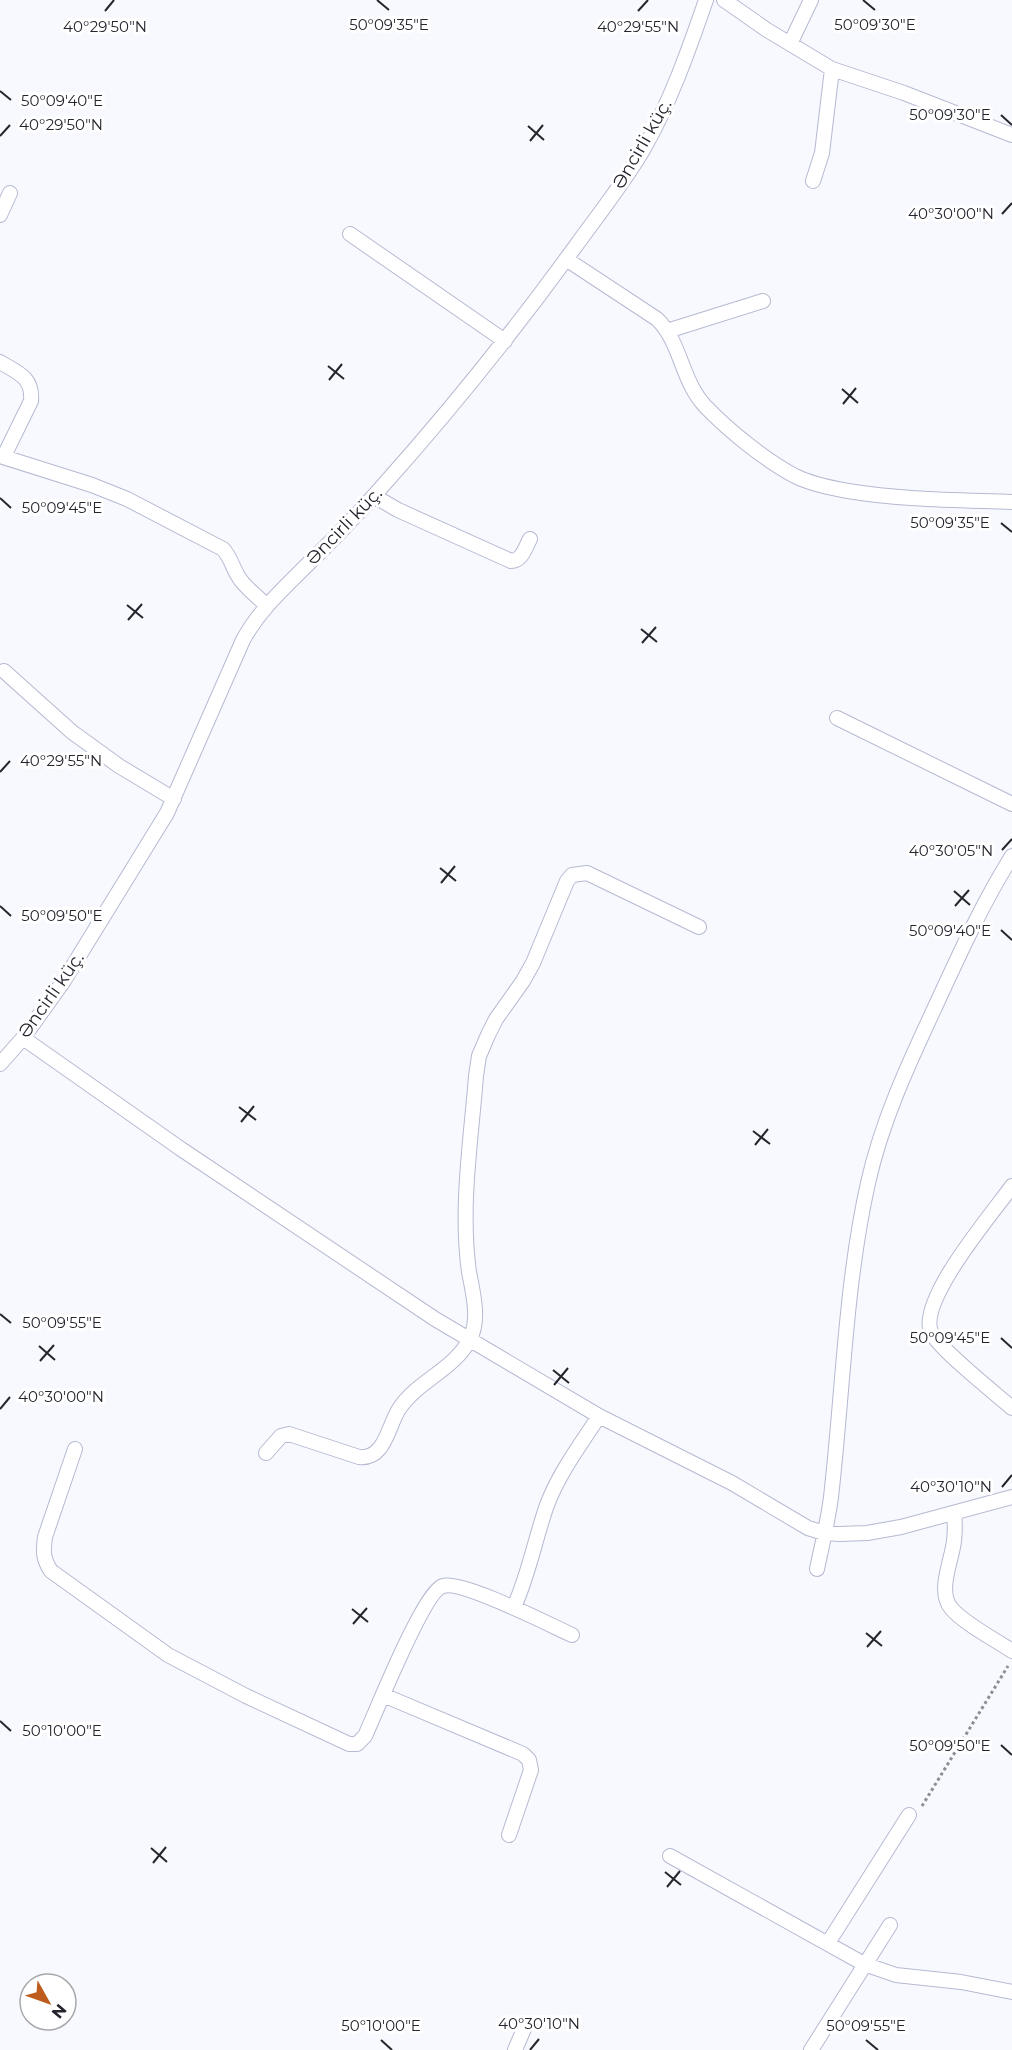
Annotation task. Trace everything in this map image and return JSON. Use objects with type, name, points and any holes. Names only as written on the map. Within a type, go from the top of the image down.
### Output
[{"type":"street","name":"Əncirli küç.","points":[[0,1064],[23,1038],[63,982],[174,799],[243,640],[266,604],[343,530],[436,426],[505,341],[629,173],[673,91],[706,0]]},
{"type":"street","points":[[724,0],[832,69],[904,93],[1012,135]]},
{"type":"street","points":[[790,44],[811,0]]},
{"type":"street","points":[[813,181],[822,153],[832,69]]},
{"type":"street","points":[[0,214],[10,193]]},
{"type":"street","points":[[350,234],[505,341]]},
{"type":"street","points":[[566,259],[657,319],[667,331],[686,377],[706,406],[762,454],[796,476],[835,488],[868,494],[1012,502]]},
{"type":"street","points":[[667,331],[763,301]]},
{"type":"street","points":[[0,362],[29,381],[32,391],[31,401],[2,456],[92,484],[127,499],[224,549],[231,557],[238,577],[244,585],[266,604]]},
{"type":"street","points":[[374,496],[398,510],[511,561],[516,561],[521,557],[530,538]]},
{"type":"street","points":[[4,671],[72,732],[119,766],[174,799]]},
{"type":"street","points":[[837,717],[1012,804]]},
{"type":"street","points":[[817,1569],[831,1498],[842,1367],[857,1246],[876,1152],[889,1110],[908,1064],[973,926],[1012,856]]},
{"type":"street","points":[[266,1453],[281,1436],[289,1434],[359,1457],[366,1458],[374,1455],[385,1441],[396,1414],[403,1404],[450,1363],[469,1340],[473,1330],[475,1307],[467,1255],[466,1199],[479,1056],[496,1018],[533,963],[561,891],[572,875],[586,873],[699,927]]},
{"type":"street","points":[[23,1038],[235,1186],[469,1340],[599,1416],[732,1483],[797,1522],[824,1533],[867,1533],[901,1527],[1012,1497]]},
{"type":"street","points":[[1012,1186],[948,1274],[933,1303],[928,1323],[932,1335],[944,1349],[1012,1408]]},
{"type":"street","points":[[514,1607],[530,1568],[548,1503],[575,1452],[599,1416]]},
{"type":"street","points":[[75,1449],[45,1537],[43,1552],[45,1562],[51,1571],[168,1655],[246,1696],[349,1744],[357,1744],[365,1736],[427,1603],[440,1587],[454,1585],[514,1607],[572,1635]]},
{"type":"street","points":[[954,1513],[954,1540],[945,1588],[947,1600],[951,1608],[960,1616],[1012,1652]]},
{"type":"street","points":[[383,1695],[523,1754],[529,1760],[531,1770],[509,1835]]},
{"type":"street","points":[[828,1943],[909,1815]]},
{"type":"street","points":[[670,1857],[864,1964],[896,1975],[961,1982],[1012,1992]]},
{"type":"street","points":[[811,2050],[890,1925]]},
{"type":"street","points":[[515,2050],[526,2024]]},
{"type":"path","points":[[909,1815],[922,1806],[1012,1659]]}]
